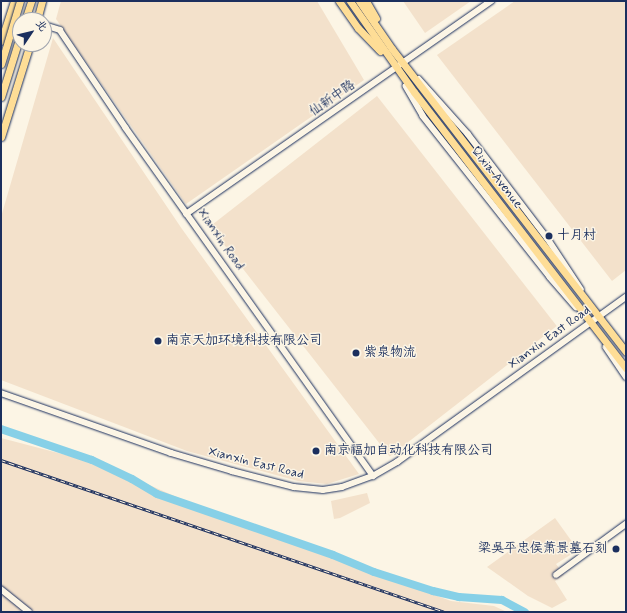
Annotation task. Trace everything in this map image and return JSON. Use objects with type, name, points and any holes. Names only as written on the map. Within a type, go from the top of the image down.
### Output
[{"type":"main road","points":[[2,38],[14,1]]},
{"type":"main road","points":[[1,64],[20,1]]},
{"type":"main road","points":[[28,12],[31,1]]},
{"type":"main road","points":[[39,12],[42,1]]},
{"type":"main road","points":[[339,1],[358,28],[396,68]]},
{"type":"main road","name":"Qixia Avenue","points":[[350,1],[396,68],[626,368]]},
{"type":"main road","name":"Qixia Avenue","points":[[359,1],[403,63],[626,352]]},
{"type":"main road","points":[[366,1],[403,63]]},
{"type":"main road","points":[[2,38],[7,30],[12,30]]},
{"type":"main road","points":[[1,98],[15,52]]},
{"type":"main road","points":[[1,137],[28,52]]},
{"type":"street","name":"仙新中路","points":[[186,214],[491,1]]},
{"type":"street","name":"Xianxin Road","points":[[52,28],[60,30],[186,214],[373,476]]},
{"type":"street","name":"Xianxin East Road","points":[[1,393],[171,453],[232,471],[294,487],[329,489],[342,487],[373,476],[397,462],[626,297]]},
{"type":"street","points":[[599,317],[626,346]]},
{"type":"street","points":[[591,323],[626,377]]},
{"type":"street","points":[[556,575],[626,524]]},
{"type":"street","points":[[1,589],[30,612]]},
{"type":"shaded area","points":[[61,1],[317,1],[364,80],[186,204],[56,19]]},
{"type":"shaded area","points":[[403,1],[471,1],[425,33]]},
{"type":"shaded area","points":[[515,1],[626,1],[626,270],[612,281],[437,55]]},
{"type":"shaded area","points":[[53,38],[182,229],[359,474],[327,484],[298,481],[187,451],[1,380],[1,217],[49,52],[52,52]]},
{"type":"shaded area","name":"紫泉物流","points":[[377,96],[557,326],[390,457],[210,227]]},
{"type":"shaded area","points":[[1,438],[104,465],[238,524],[451,601],[494,606],[507,612],[1,612]]},
{"type":"shaded area","points":[[367,493],[370,503],[340,518],[334,519],[331,501]]},
{"type":"shaded area","points":[[555,518],[578,550],[556,564],[564,575],[555,581],[567,600],[552,608],[528,596],[487,567]]},
{"type":"waterway","points":[[1,429],[92,460],[132,479],[157,494],[333,555],[374,572],[433,591],[459,597],[502,600],[525,612]]},
{"type":"railway","points":[[1,460],[444,612]]},
{"type":"place","name":"十月村","points":[[549,236]]},
{"type":"place","name":"南京天加环境科技有限公司","points":[[158,341]]},
{"type":"place","name":"紫泉物流","points":[[356,353]]},
{"type":"place","name":"南京福加自动化科技有限公司","points":[[316,451]]},
{"type":"place","name":"梁吴平忠侯萧景墓石刻","points":[[616,549]]}]
